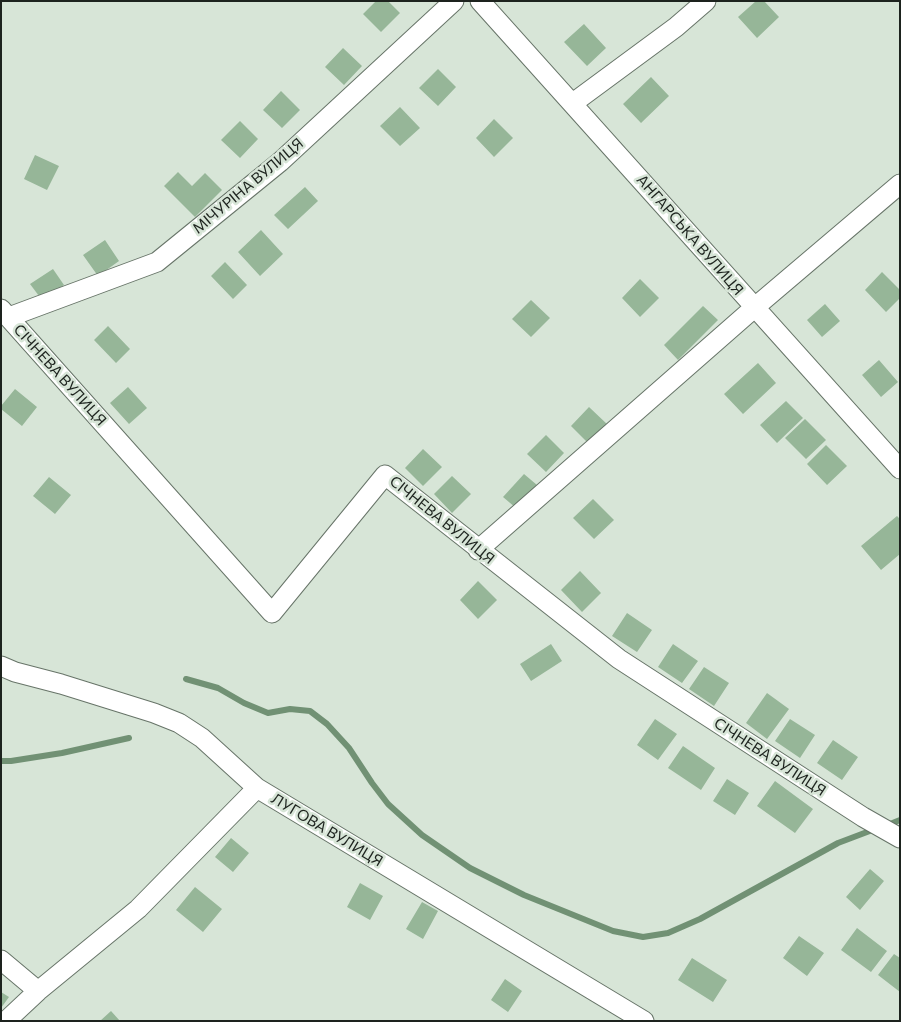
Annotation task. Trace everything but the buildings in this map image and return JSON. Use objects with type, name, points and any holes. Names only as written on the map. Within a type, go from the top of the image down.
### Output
[{"type":"street","name":"МІЧУРІНА ВУЛИЦЯ","points":[[4,318],[157,262],[280,162],[454,1]]},
{"type":"street","name":"АНГАРСЬКА ВУЛИЦЯ","points":[[480,1],[900,469]]},
{"type":"street","points":[[573,103],[676,28],[706,1]]},
{"type":"street","points":[[478,550],[754,308],[900,184]]},
{"type":"street","name":"СІЧНЕВА ВУЛИЦЯ","points":[[4,318],[272,613],[385,475],[619,659],[863,817],[899,838]]},
{"type":"street","name":"ЛУГОВА ВУЛИЦЯ","points":[[1,666],[179,723],[202,738],[257,788],[644,1021]]},
{"type":"street","points":[[6,1021],[38,991],[138,909],[257,788]]},
{"type":"street","points":[[1,960],[38,991]]},
{"type":"waterway","points":[[186,679],[218,688],[244,703],[268,713],[290,709],[310,711],[327,724],[349,748],[388,804],[422,835],[470,868],[524,895],[613,931],[643,937],[668,933],[700,919],[838,843],[875,829]]},
{"type":"waterway","points":[[1,761],[62,753],[129,738]]},
{"type":"waterway","points":[[885,826],[900,820]]}]
